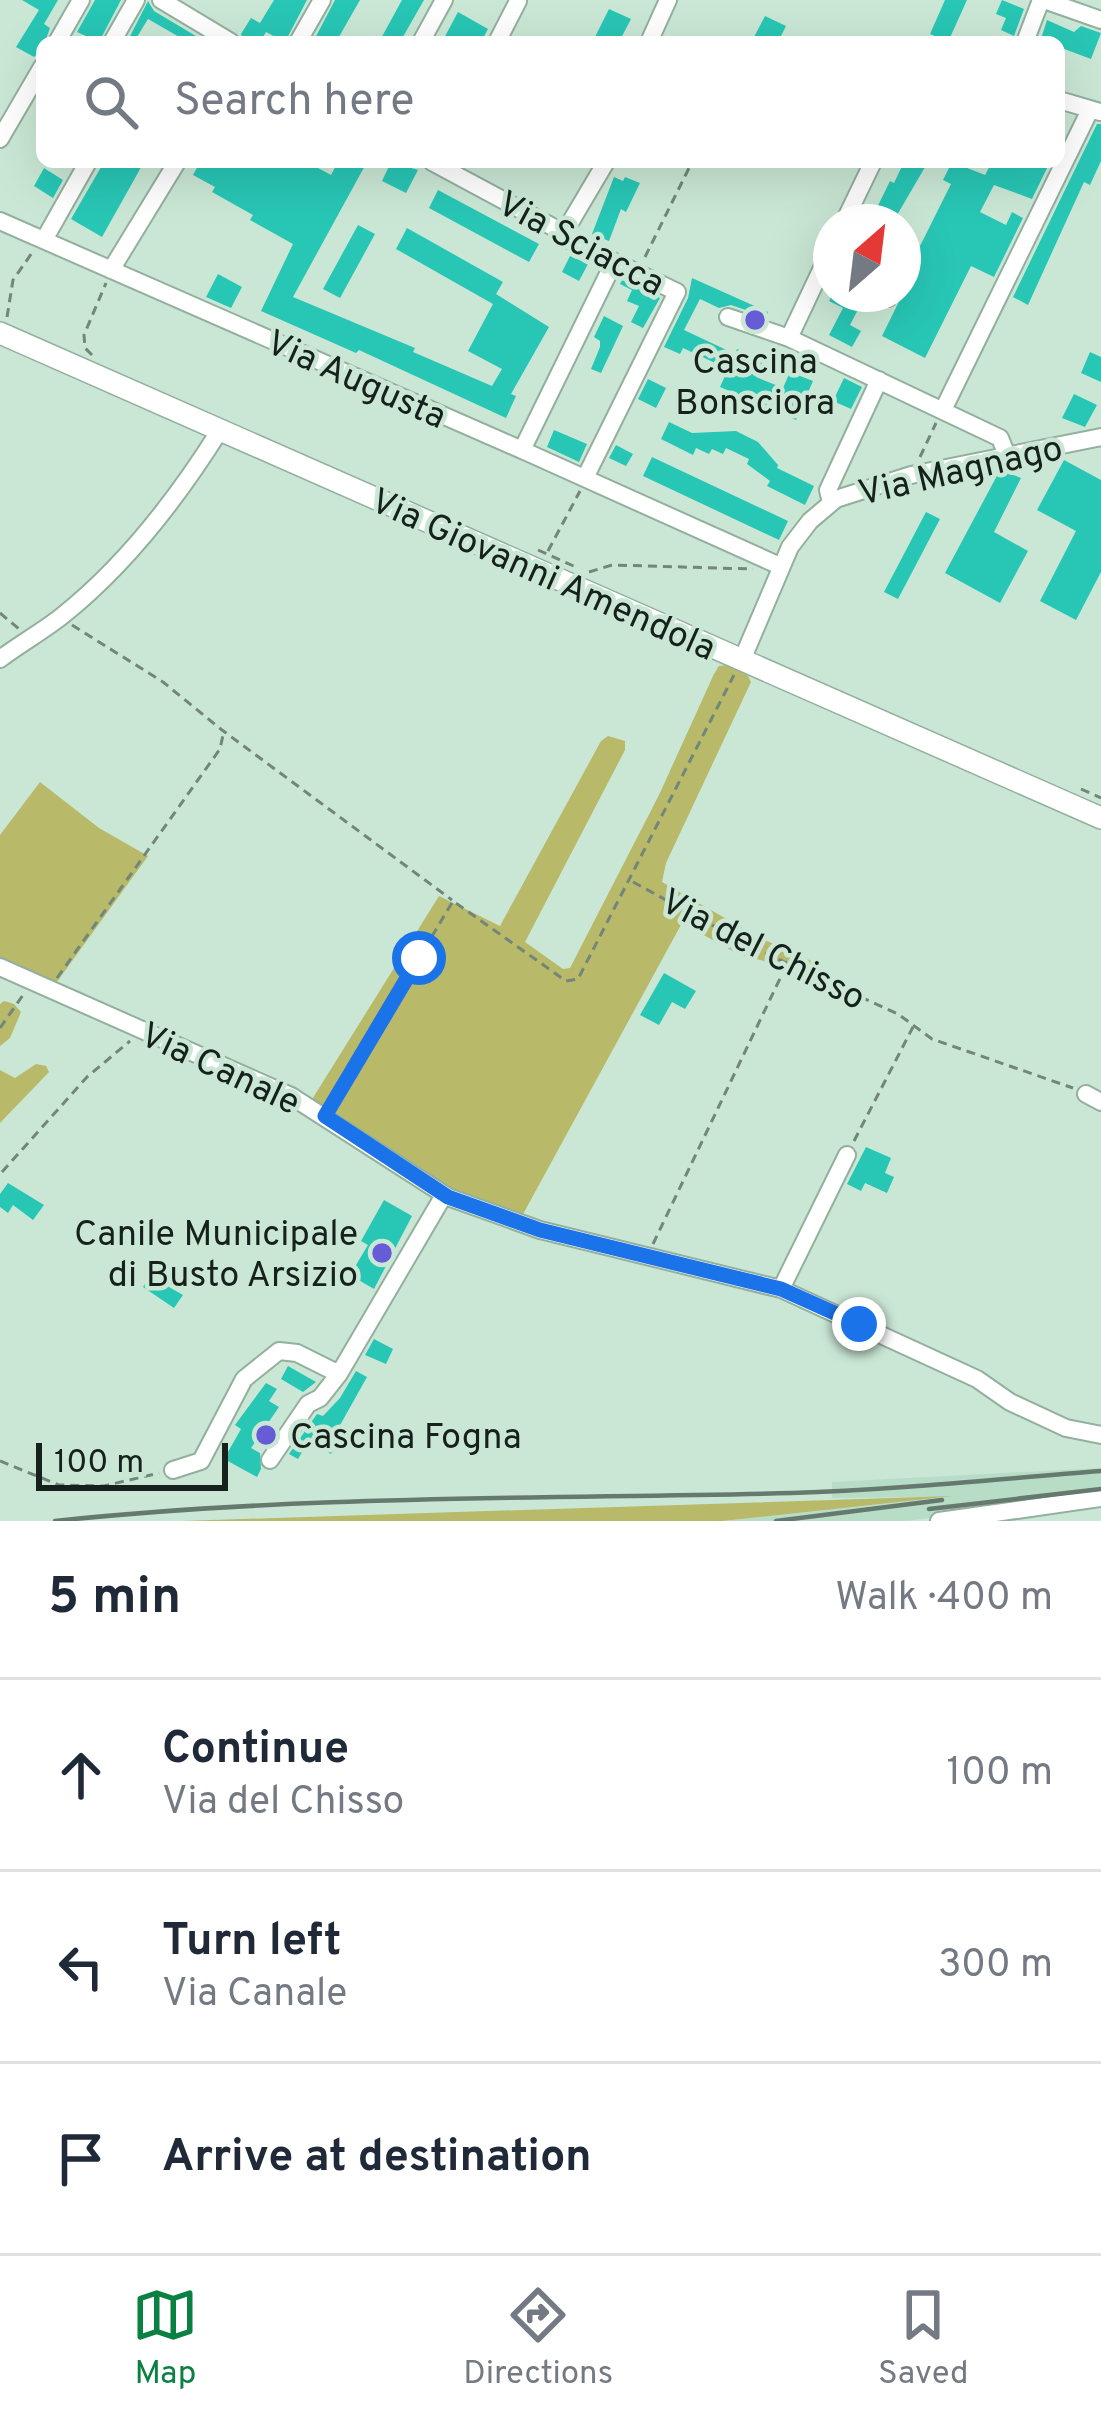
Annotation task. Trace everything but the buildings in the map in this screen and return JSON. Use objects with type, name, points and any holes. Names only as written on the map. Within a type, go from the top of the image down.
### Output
[{"type":"main road","name":"Via Giovanni Amendola","points":[[1,333],[1098,812]]},
{"type":"street","points":[[60,36],[81,0]]},
{"type":"street","points":[[115,36],[136,0]]},
{"type":"street","points":[[301,36],[322,0]]},
{"type":"street","points":[[424,36],[444,0]]},
{"type":"street","points":[[652,36],[668,0]]},
{"type":"street","points":[[1028,36],[1043,0],[1101,20]]},
{"type":"street","points":[[500,36],[518,1]]},
{"type":"street","points":[[173,3],[222,36]]},
{"type":"street","points":[[0,139],[36,78]]},
{"type":"street","points":[[943,410],[1095,111],[1065,102]]},
{"type":"street","points":[[44,240],[85,168]]},
{"type":"street","points":[[111,270],[173,168]]},
{"type":"street","name":"Via Sciacca","points":[[443,168],[569,240],[677,292],[585,478]]},
{"type":"street","points":[[564,233],[602,168]]},
{"type":"street","points":[[853,204],[870,168]]},
{"type":"street","name":"Via Augusta","points":[[0,220],[522,450]]},
{"type":"street","points":[[614,262],[522,450],[773,566]]},
{"type":"street","points":[[789,338],[813,288]]},
{"type":"street","points":[[728,317],[789,338],[943,410],[1000,438],[1006,453]]},
{"type":"street","points":[[830,503],[828,490],[879,380]]},
{"type":"street","points":[[1098,437],[1101,417]]},
{"type":"street","points":[[0,658],[67,611],[187,483],[220,430]]},
{"type":"street","name":"Via Magnago","points":[[742,660],[778,580],[773,566],[830,503],[911,475],[1098,437]]},
{"type":"street","name":"Via Canale","points":[[0,967],[239,1071],[325,1116],[444,1195],[540,1230],[781,1289],[977,1379],[1047,1419],[1101,1435]]},
{"type":"street","points":[[781,1289],[847,1155]]},
{"type":"street","points":[[270,1460],[308,1404],[320,1398],[339,1374],[444,1195]]},
{"type":"street","points":[[173,1470],[201,1461],[244,1379],[280,1351],[297,1353],[339,1374]]},
{"type":"street","points":[[939,1521],[1101,1498]]},
{"type":"path","points":[[637,273],[689,168]]},
{"type":"path","points":[[1,333],[13,280],[44,240]]},
{"type":"path","points":[[103,361],[85,348],[83,335],[111,270]]},
{"type":"path","points":[[911,475],[943,410]]},
{"type":"path","points":[[518,561],[551,549],[585,478]]},
{"type":"path","points":[[586,573],[612,566],[718,570],[773,566]]},
{"type":"path","points":[[67,611],[75,628],[206,713],[222,730],[453,901],[325,1116]]},
{"type":"path","points":[[0,613],[30,638]]},
{"type":"path","points":[[632,881],[742,660]]},
{"type":"path","points":[[0,1028],[40,986],[220,749],[222,730]]},
{"type":"path","points":[[1073,788],[1098,812]]},
{"type":"path","name":"Via del Chisso","points":[[453,901],[566,981],[578,979],[632,881],[787,964],[898,1014],[932,1039],[1045,1076],[1094,1098]]},
{"type":"path","points":[[648,1259],[662,1220],[787,964]]},
{"type":"path","points":[[847,1155],[914,1026]]},
{"type":"path","points":[[2,1172],[87,1077],[124,1049],[139,1029]]},
{"type":"path","points":[[0,1461],[59,1485],[104,1486],[173,1470]]},
{"type":"shaded area","points":[[727,665],[751,682],[666,863],[662,882],[758,937],[818,964],[825,972],[823,977],[738,954],[682,923],[522,1216],[454,1192],[311,1101],[439,896],[500,926],[601,741],[608,736],[625,741],[625,750],[525,942],[563,969],[570,968],[659,795],[714,674],[719,666]]},
{"type":"shaded area","points":[[40,782],[99,828],[148,856],[54,986],[0,961],[0,835]]},
{"type":"shaded area","points":[[4,1001],[21,1012],[10,1038],[0,1046],[0,1004]]},
{"type":"shaded area","points":[[36,1064],[49,1072],[0,1123],[0,1070],[15,1078]]},
{"type":"shaded area","points":[[1101,1468],[1101,1496],[906,1521],[722,1521],[929,1497],[832,1498],[832,1482]]},
{"type":"shaded area","points":[[953,1496],[722,1521],[182,1521]]},
{"type":"railway","points":[[55,1521],[331,1502],[831,1492],[1101,1471]]},
{"type":"railway","points":[[929,1509],[1101,1489]]},
{"type":"railway","points":[[776,1521],[942,1500]]},
{"type":"place","name":"Cascina Bonsciora","points":[[755,320]]},
{"type":"place","name":"Canile Municipale di Busto Arsizio","points":[[382,1253]]},
{"type":"place","name":"Cascina Fogna","points":[[266,1435]]},
{"type":"route","points":[[419,958],[325,1116],[448,1197],[540,1230],[781,1289],[859,1324]]}]
